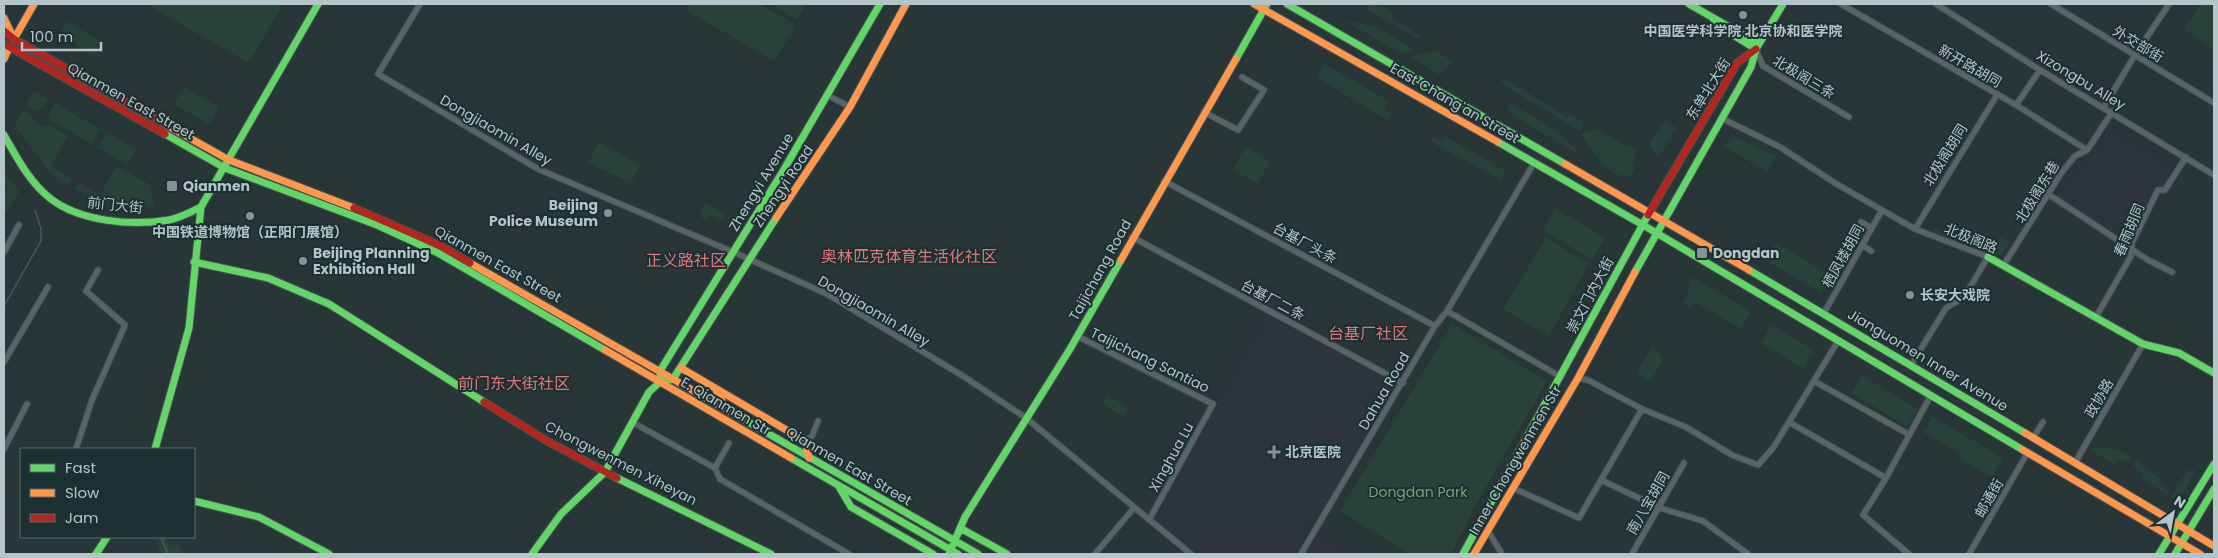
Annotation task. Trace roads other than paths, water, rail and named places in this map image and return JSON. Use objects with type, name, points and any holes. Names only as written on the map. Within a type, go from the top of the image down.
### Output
[{"type":"main road","points":[[4,60],[6,46],[14,39],[34,4]]},
{"type":"main road","points":[[155,448],[173,390],[188,328],[201,207],[230,160],[318,4]]},
{"type":"main road","name":"Zhengyi Avenue","points":[[660,371],[783,171],[880,4]]},
{"type":"main road","name":"Zhengyi Road","points":[[673,379],[850,107],[906,4]]},
{"type":"main road","name":"East Chang'an Street","points":[[1254,4],[1267,5],[1534,163],[1657,233]]},
{"type":"main road","name":"East Chang'an Street","points":[[1287,4],[1664,220]]},
{"type":"main road","points":[[1689,4],[1714,20],[1720,27],[1757,47],[1783,4]]},
{"type":"main road","name":"Taijichang Road","points":[[954,553],[955,541],[965,517],[1077,336],[1164,181],[1267,5]]},
{"type":"main road","points":[[4,18],[14,39]]},
{"type":"main road","name":"Qianmen East Street","points":[[4,31],[14,39],[230,160],[423,236],[978,554]]},
{"type":"main road","name":"Qianmen East Street","points":[[6,46],[225,168],[377,225],[438,253],[660,382]]},
{"type":"main road","name":"东单北大街","points":[[1643,225],[1737,63],[1757,47]]},
{"type":"main road","name":"东单北大街","points":[[1657,233],[1751,68],[1757,47]]},
{"type":"main road","name":"前门大街","points":[[4,135],[14,153],[50,199],[62,207],[79,214],[159,221],[174,219],[201,207]]},
{"type":"main road","name":"Jianguomen Inner Avenue","points":[[1664,220],[1824,312],[2188,531]]},
{"type":"main road","name":"崇文门内大街","points":[[1561,377],[1643,225]]},
{"type":"main road","name":"Jianguomen Inner Avenue","points":[[1657,233],[2182,543]]},
{"type":"main road","name":"崇文门内大街","points":[[1578,378],[1657,233]]},
{"type":"main road","name":"北极阁路","points":[[1988,257],[2143,344],[2179,353],[2214,373]]},
{"type":"main road","name":"Chongwenmen Xiheyan","points":[[194,262],[268,278],[329,304],[547,441],[605,472],[771,554]]},
{"type":"main road","points":[[681,368],[805,441],[809,458]]},
{"type":"main road","points":[[660,371],[660,382]]},
{"type":"main road","name":"Inner Chongwenmen Str","points":[[1463,554],[1561,377]]},
{"type":"main road","name":"Inner Chongwenmen Str","points":[[1474,554],[1578,378]]},
{"type":"main road","points":[[532,554],[560,514],[605,472],[649,392],[660,382],[673,379]]},
{"type":"main road","name":"E. Qianmen Str","points":[[660,382],[954,553]]},
{"type":"main road","points":[[716,390],[728,411]]},
{"type":"main road","points":[[2159,554],[2214,464]]},
{"type":"main road","points":[[838,484],[851,507],[933,554]]},
{"type":"main road","points":[[2175,554],[2214,488]]},
{"type":"main road","points":[[195,501],[259,517],[329,554]]},
{"type":"main road","points":[[960,528],[1003,553]]},
{"type":"main road","points":[[2188,531],[2214,546]]},
{"type":"main road","points":[[96,554],[106,538]]},
{"type":"main road","points":[[2182,543],[2200,554]]},
{"type":"street","name":"Dongjiaomin Alley","points":[[420,4],[378,74],[538,170],[733,252],[827,294],[963,376],[1026,418],[1191,554]]},
{"type":"street","name":"新开路胡同","points":[[1841,4],[2016,105],[2087,150]]},
{"type":"street","name":"Xizongbu Alley","points":[[1936,4],[2040,70],[2214,175]]},
{"type":"street","name":"外交部街","points":[[2051,4],[2214,103]]},
{"type":"street","points":[[2104,107],[2134,55],[2169,4]]},
{"type":"street","name":"北极阁三条","points":[[1757,47],[1763,66],[1849,117]]},
{"type":"street","points":[[2016,105],[2040,70]]},
{"type":"street","points":[[1204,112],[1238,130],[1264,90],[1242,77]]},
{"type":"street","points":[[827,95],[850,107]]},
{"type":"street","name":"北极阁胡同","points":[[1914,229],[1997,95]]},
{"type":"street","name":"北极阁东巷","points":[[2004,266],[2062,172],[2075,156],[2087,150],[2112,112]]},
{"type":"street","name":"北极阁路","points":[[1721,118],[1780,147],[1835,183],[1914,229],[1988,257]]},
{"type":"street","name":"春雨胡同","points":[[2096,317],[2131,256],[2132,243],[2158,190],[2165,190],[2186,157]]},
{"type":"street","name":"Dahua Road","points":[[1301,554],[1435,326],[1447,310],[1534,163]]},
{"type":"street","name":"台基厂头条","points":[[1164,181],[1435,326]]},
{"type":"street","points":[[2048,194],[2148,260],[2172,272]]},
{"type":"street","name":"栖凤楼胡同","points":[[1824,312],[1882,210]]},
{"type":"street","points":[[1861,222],[1871,228]]},
{"type":"street","points":[[4,252],[19,225]]},
{"type":"street","name":"台基厂二条","points":[[1132,237],[1403,383]]},
{"type":"street","points":[[1862,245],[1871,251]]},
{"type":"street","points":[[1911,365],[1946,308],[1964,297],[1988,257]]},
{"type":"street","points":[[76,448],[92,400],[125,325],[86,290],[98,270]]},
{"type":"street","points":[[4,362],[48,287]]},
{"type":"street","points":[[1447,310],[1561,377]]},
{"type":"street","name":"Taijichang Santiao","points":[[1077,336],[1213,404]]},
{"type":"street","points":[[1578,378],[1588,380],[1642,409],[1686,428],[1732,455],[1753,464],[1762,462],[1774,448],[1838,341]]},
{"type":"street","name":"政协路","points":[[2075,463],[2143,344]]},
{"type":"street","points":[[1814,381],[1908,434]]},
{"type":"street","points":[[1909,554],[1864,515],[1931,396]]},
{"type":"street","points":[[4,449],[27,404]]},
{"type":"street","name":"Xinghua Lu","points":[[1149,520],[1213,404]]},
{"type":"street","points":[[1513,488],[1579,518],[1642,409]]},
{"type":"street","points":[[805,441],[812,436],[818,421]]},
{"type":"street","points":[[632,422],[715,468],[720,479],[849,554]]},
{"type":"street","points":[[1789,422],[1886,478]]},
{"type":"street","points":[[2033,438],[2043,422]]},
{"type":"street","points":[[715,468],[729,443]]},
{"type":"street","name":"邮通街","points":[[1969,554],[2028,452]]},
{"type":"street","name":"南八宝胡同","points":[[1632,554],[1684,464]]},
{"type":"street","points":[[1601,480],[1660,508],[1703,521],[1748,554]]},
{"type":"street","points":[[1095,554],[1134,508]]},
{"type":"street","points":[[1488,531],[1502,554]]},
{"type":"waterway","points":[[161,538],[168,554]]},
{"type":"tram line","points":[[4,306],[41,241],[41,229],[35,210]]},
{"type":"place","name":"中国医学科学院 北京协和医学院","points":[[1743,15]]},
{"type":"place","name":"Qianmen","points":[[172,186]]},
{"type":"place","name":"Beijing Police Museum","points":[[608,213]]},
{"type":"place","name":"中国铁道博物馆（正阳门展馆）","points":[[250,216]]},
{"type":"place","name":"Dongdan","points":[[1702,253]]},
{"type":"place","name":"Beijing Planning Exhibition Hall","points":[[303,261]]},
{"type":"place","name":"长安大戏院","points":[[1910,295]]},
{"type":"place","name":"北京医院","points":[[1274,452]]},
{"type":"district","name":"奥林匹克体育生活化社区","points":[[909,256]]},
{"type":"district","name":"正义路社区","points":[[686,260]]},
{"type":"district","name":"台基厂社区","points":[[1368,333]]},
{"type":"district","name":"前门东大街社区","points":[[514,383]]},
{"type":"park label","name":"Dongdan Park","points":[[1418,492]]}]
